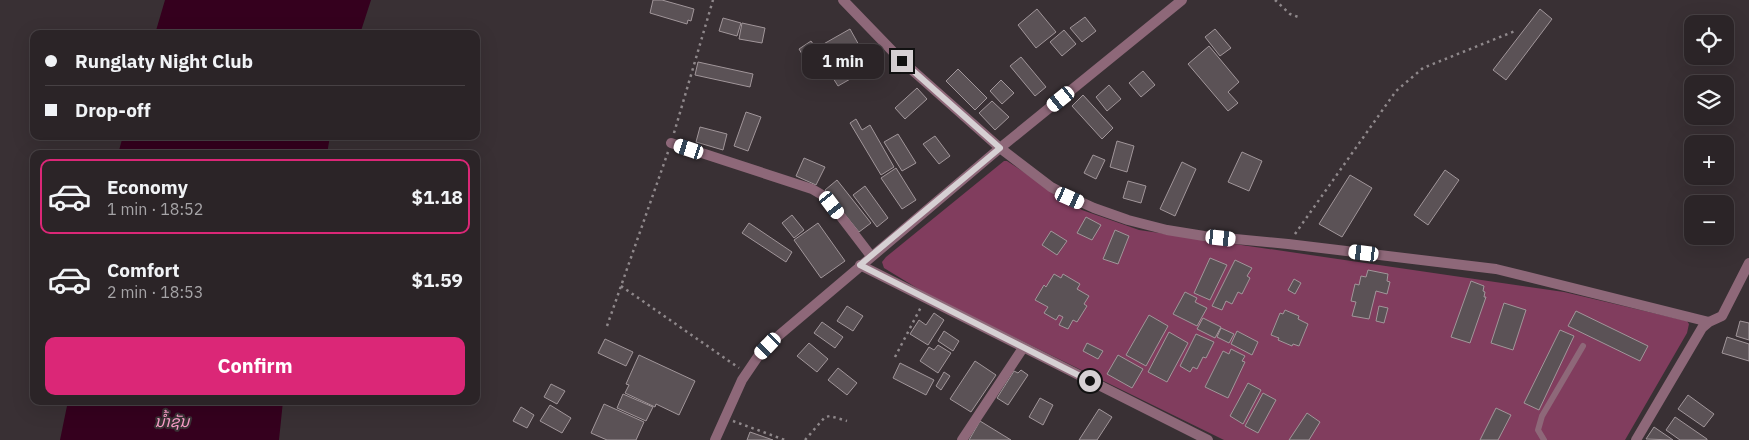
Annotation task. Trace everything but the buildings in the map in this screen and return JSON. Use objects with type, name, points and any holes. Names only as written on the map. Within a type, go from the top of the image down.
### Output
[{"type":"street","points":[[843,0],[902,61],[1000,148],[1051,187],[1070,198],[1128,220],[1167,230],[1204,236],[1496,269],[1709,322]]},
{"type":"street","points":[[715,440],[746,374],[759,355],[777,337],[1000,148],[1182,0]]},
{"type":"street","points":[[671,144],[812,189],[824,196],[871,256]]},
{"type":"street","points":[[1636,440],[1702,328],[1709,322],[1722,316],[1749,263]]},
{"type":"street","points":[[860,265],[1208,440]]},
{"type":"street","points":[[962,440],[1023,348]]},
{"type":"lane","points":[[1544,440],[1538,430],[1542,416],[1583,346]]},
{"type":"path","points":[[607,326],[671,144],[713,0]]},
{"type":"path","points":[[1275,0],[1290,14],[1301,18]]},
{"type":"path","points":[[1288,244],[1396,90],[1423,68],[1515,31]]},
{"type":"path","points":[[621,286],[746,374]]},
{"type":"path","points":[[895,356],[926,298]]},
{"type":"path","points":[[805,440],[825,417],[830,416],[847,421]]},
{"type":"path","points":[[725,418],[785,440]]},
{"type":"shaded area","points":[[1004,161],[1007,161],[1082,210],[1139,230],[1564,292],[1687,321],[1689,324],[1687,333],[1625,440],[1224,440],[930,296],[884,268],[882,262],[886,257]]},
{"type":"water","points":[[165,0],[371,0],[361,30],[156,30]]},
{"type":"water","points":[[122,140],[329,140],[328,150],[119,150]]},
{"type":"water","name":"ນ້ຳຊັນ","points":[[67,405],[283,405],[279,440],[60,440]]},
{"type":"route","points":[[902,61],[1000,148],[860,265],[1090,381]]}]
